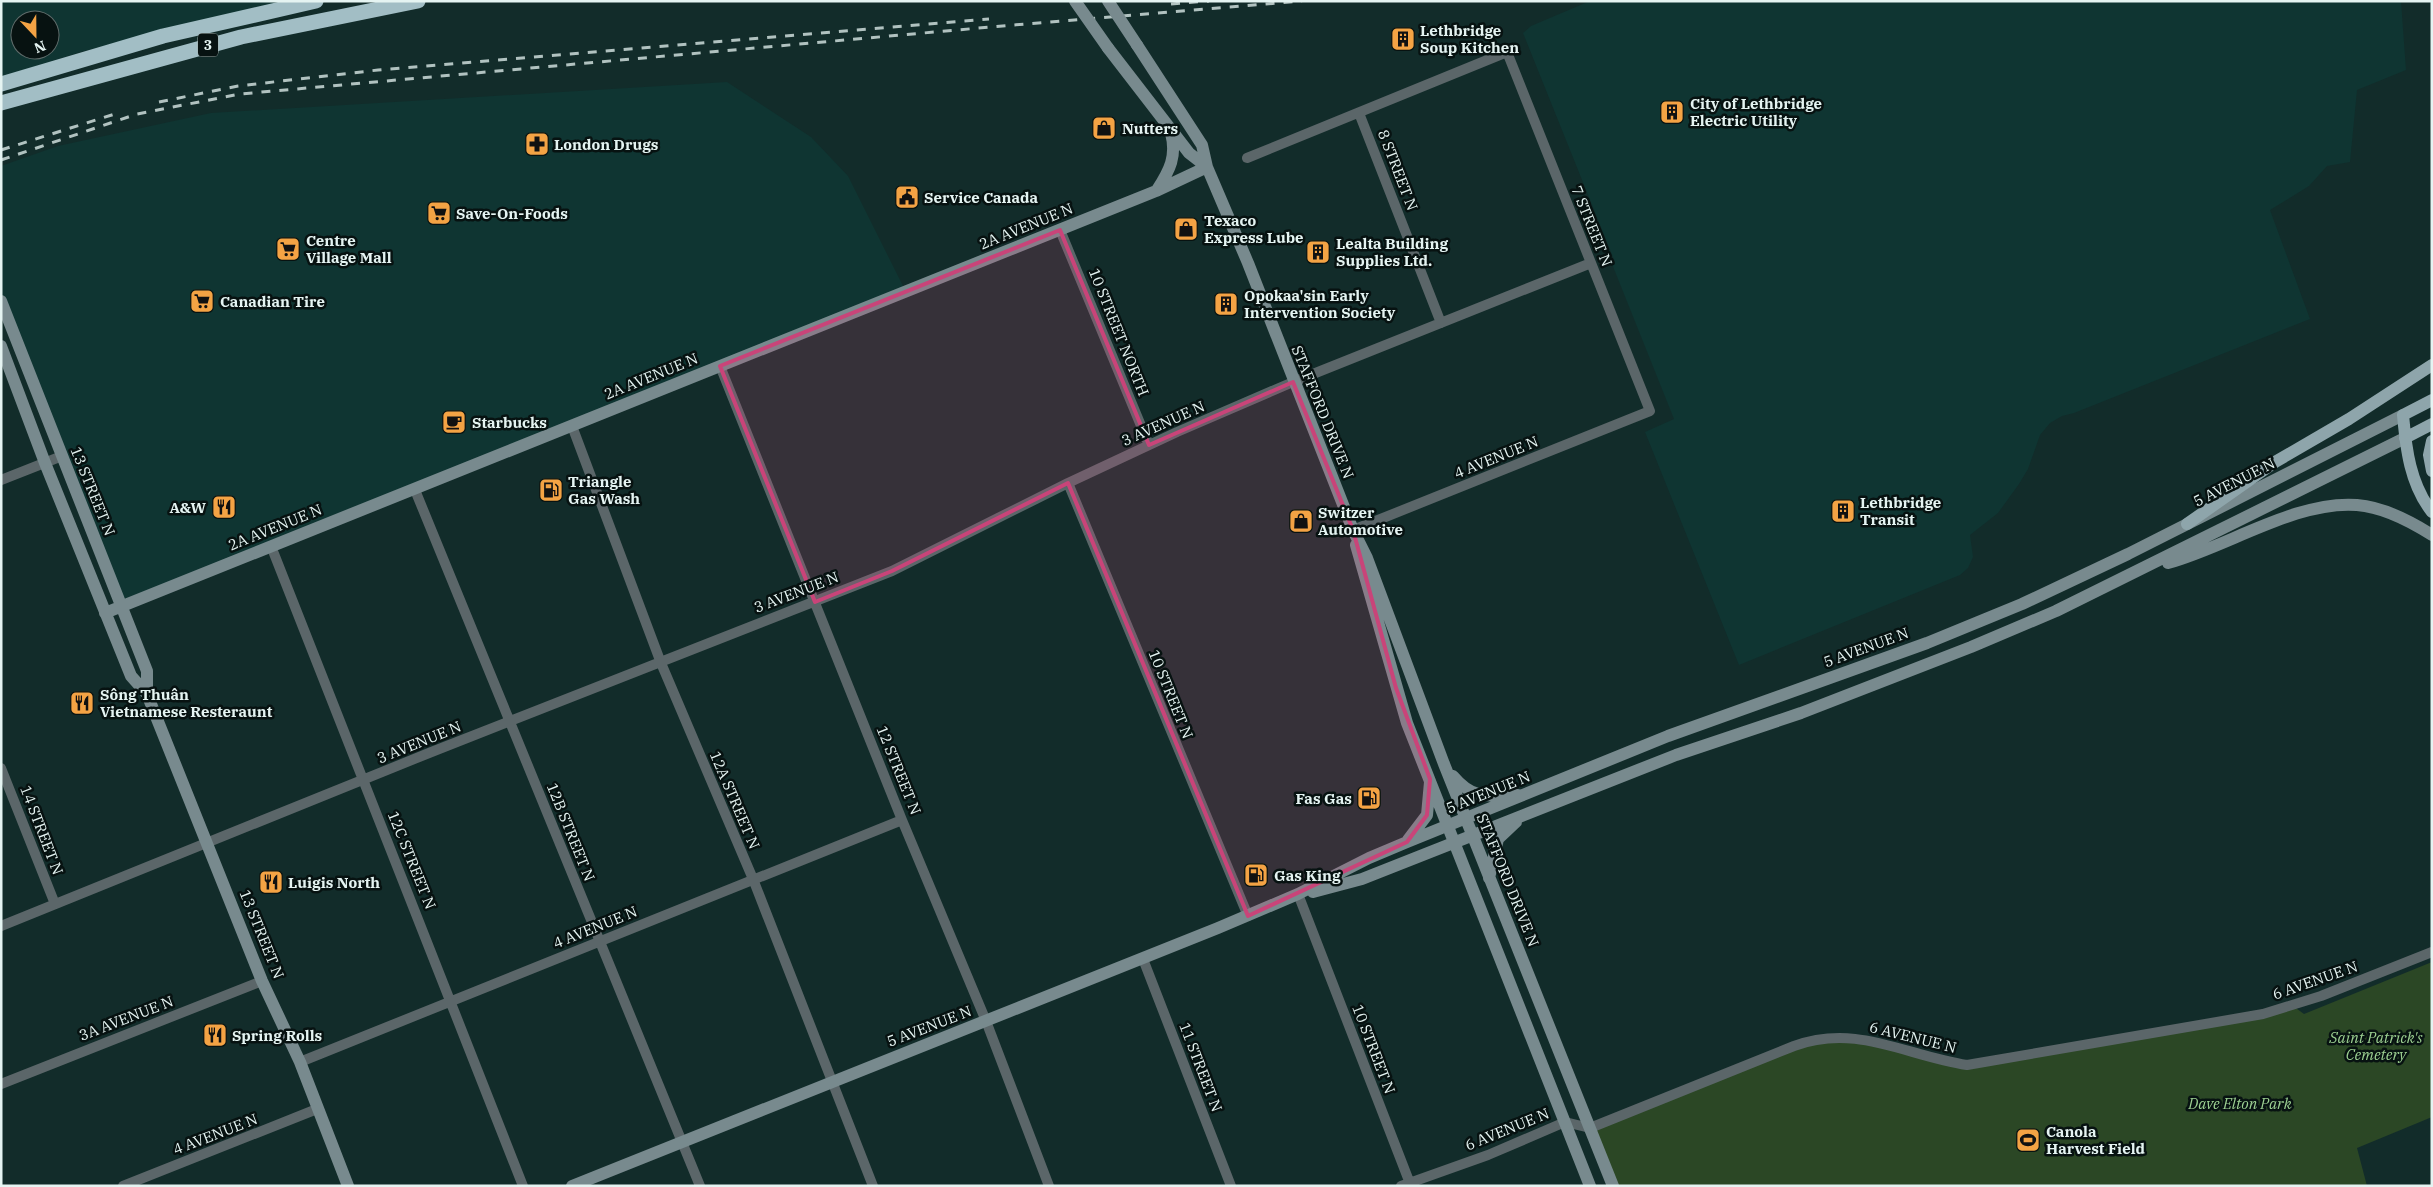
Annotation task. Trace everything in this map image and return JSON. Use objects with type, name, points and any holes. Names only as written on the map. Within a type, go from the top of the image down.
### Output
[{"type":"highway","name":"3","points":[[1,84],[164,36],[316,1]]},
{"type":"highway","name":"3","points":[[1,103],[240,37],[418,1]]},
{"type":"main road","name":"STAFFORD DRIVE N","points":[[1075,1],[1108,48],[1189,153],[1206,167]]},
{"type":"main road","name":"STAFFORD DRIVE N","points":[[1108,1],[1197,134],[1202,145],[1206,167],[1245,255],[1293,382],[1353,530],[1367,558],[1472,836],[1612,1186]]},
{"type":"main road","points":[[1156,191],[1169,172],[1174,156],[1170,128]]},
{"type":"main road","name":"2A AVENUE N","points":[[105,613],[1060,230],[1156,191],[1206,167]]},
{"type":"main road","name":"13 STREET N","points":[[1,301],[146,671],[147,694]]},
{"type":"main road","name":"13 STREET N","points":[[1,346],[45,463],[131,676],[147,694],[262,981],[300,1062],[348,1186]]},
{"type":"main road","points":[[2187,524],[2275,462],[2349,420],[2432,365]]},
{"type":"main road","name":"5 AVENUE N","points":[[572,1186],[1248,916],[1298,894],[1369,858],[1668,736],[1928,643],[2022,604],[2187,524],[2432,400]]},
{"type":"main road","points":[[2403,415],[2405,438],[2415,481],[2432,512]]},
{"type":"main road","name":"5 AVENUE N","points":[[1298,894],[1354,882],[1676,755],[1882,683],[2056,611],[2432,424]]},
{"type":"main road","points":[[2432,441],[2430,454],[2432,471]]},
{"type":"main road","points":[[2141,570],[2189,558],[2269,524],[2323,506],[2359,505],[2396,515],[2432,534]]},
{"type":"main road","name":"STAFFORD DRIVE N","points":[[1353,530],[1358,561],[1407,723],[1542,1060],[1590,1186]]},
{"type":"main road","points":[[1444,764],[1463,788],[1470,792],[1526,795]]},
{"type":"main road","points":[[1407,842],[1427,815],[1430,779]]},
{"type":"main road","points":[[1489,878],[1498,839],[1524,815]]},
{"type":"street","name":"7 STREET N","points":[[1359,113],[1507,52],[1650,411]]},
{"type":"street","points":[[1247,158],[1359,113]]},
{"type":"street","name":"8 STREET N","points":[[1359,113],[1441,323]]},
{"type":"street","name":"10 STREET NORTH","points":[[1060,230],[1149,445]]},
{"type":"street","name":"3 AVENUE N","points":[[1,926],[207,842],[892,571],[1068,483],[1149,445],[1293,382],[1591,263]]},
{"type":"street","name":"12 STREET N","points":[[720,366],[902,820],[986,1021],[1049,1186]]},
{"type":"street","name":"4 AVENUE N","points":[[1353,530],[1650,411]]},
{"type":"street","name":"12A STREET N","points":[[572,426],[661,663],[753,880],[873,1186]]},
{"type":"street","points":[[1,480],[62,456]]},
{"type":"street","name":"10 STREET N","points":[[1068,483],[1248,916]]},
{"type":"street","name":"12B STREET N","points":[[415,490],[700,1186]]},
{"type":"street","name":"12C STREET N","points":[[271,546],[524,1186]]},
{"type":"street","name":"14 STREET N","points":[[1,768],[55,904]]},
{"type":"street","name":"4 AVENUE N","points":[[300,1062],[902,820]]},
{"type":"street","name":"10 STREET N","points":[[1298,894],[1407,1185]]},
{"type":"street","name":"6 AVENUE N","points":[[1407,1185],[1565,1122],[1590,1128],[1794,1046],[1819,1038],[1843,1037],[1866,1039],[1893,1045],[1942,1061],[1967,1065],[2263,1014],[2321,996],[2432,952]]},
{"type":"street","name":"11 STREET N","points":[[1143,959],[1231,1186]]},
{"type":"street","name":"3A AVENUE N","points":[[1,1084],[262,981]]},
{"type":"street","name":"4 AVENUE N","points":[[123,1186],[317,1109]]},
{"type":"highlighted area","points":[[1060,230],[1149,445],[1293,382],[1353,530],[1396,688],[1430,779],[1427,815],[1407,842],[1248,916],[1068,483],[892,571],[815,602],[720,366]]},
{"type":"shaded area","points":[[1,1],[294,1],[223,15],[60,59],[60,10],[10,10],[10,60],[55,60],[1,77]]},
{"type":"shaded area","points":[[1590,1],[2401,1],[2406,70],[2357,90],[2350,162],[2327,166],[2309,186],[2270,210],[2310,319],[2074,413],[2062,416],[2050,423],[2040,435],[2028,469],[2019,484],[1998,513],[1970,535],[1973,557],[1968,568],[1960,575],[1739,665],[1645,432],[1674,419],[1612,264],[1615,262],[1523,33],[1531,26]]},
{"type":"shaded area","points":[[727,82],[811,137],[848,176],[906,292],[123,604],[1,301],[1,166],[58,146],[211,113]]},
{"type":"green space","name":"Dave Elton Park","points":[[2432,962],[2432,1117],[2357,1148],[2367,1186],[1613,1186],[1590,1128],[1794,1046],[1843,1037],[1967,1065],[2293,1006],[2304,1014]]},
{"type":"railway","points":[[1171,4],[1209,1]]},
{"type":"railway","points":[[1,160],[137,114],[240,94],[1302,1]]},
{"type":"railway","points":[[159,102],[238,86],[378,70],[989,19]]},
{"type":"railway","points":[[1,150],[118,113]]},
{"type":"place","name":"Lethbridge Soup Kitchen","points":[[1403,39]]},
{"type":"place","name":"City of Lethbridge Electric Utility","points":[[1672,112]]},
{"type":"place","name":"Nutters","points":[[1104,128]]},
{"type":"place","name":"London Drugs","points":[[537,144]]},
{"type":"place","name":"Service Canada","points":[[907,197]]},
{"type":"place","name":"Save-On-Foods","points":[[439,213]]},
{"type":"place","name":"Texaco Express Lube","points":[[1186,229]]},
{"type":"place","name":"Centre Village Mall","points":[[288,249]]},
{"type":"place","name":"Lealta Building Supplies Ltd.","points":[[1318,252]]},
{"type":"place","name":"Canadian Tire","points":[[202,301]]},
{"type":"place","name":"Opokaa'sin Early Intervention Society","points":[[1226,304]]},
{"type":"place","name":"Starbucks","points":[[454,422]]},
{"type":"place","name":"Triangle Gas Wash","points":[[551,490]]},
{"type":"place","name":"A&W","points":[[224,507]]},
{"type":"place","name":"Lethbridge Transit","points":[[1843,511]]},
{"type":"place","name":"Switzer Automotive","points":[[1301,521]]},
{"type":"place","name":"Sông Thuân Vietnamese Resteraunt","points":[[82,703]]},
{"type":"place","name":"Fas Gas","points":[[1369,798]]},
{"type":"place","name":"Gas King","points":[[1256,875]]},
{"type":"place","name":"Luigis North","points":[[271,882]]},
{"type":"place","name":"Spring Rolls","points":[[215,1035]]},
{"type":"place","name":"Canola Harvest Field","points":[[2028,1140]]},
{"type":"park label","name":"Saint Patrick's Cemetery","points":[[2376,1046]]}]
